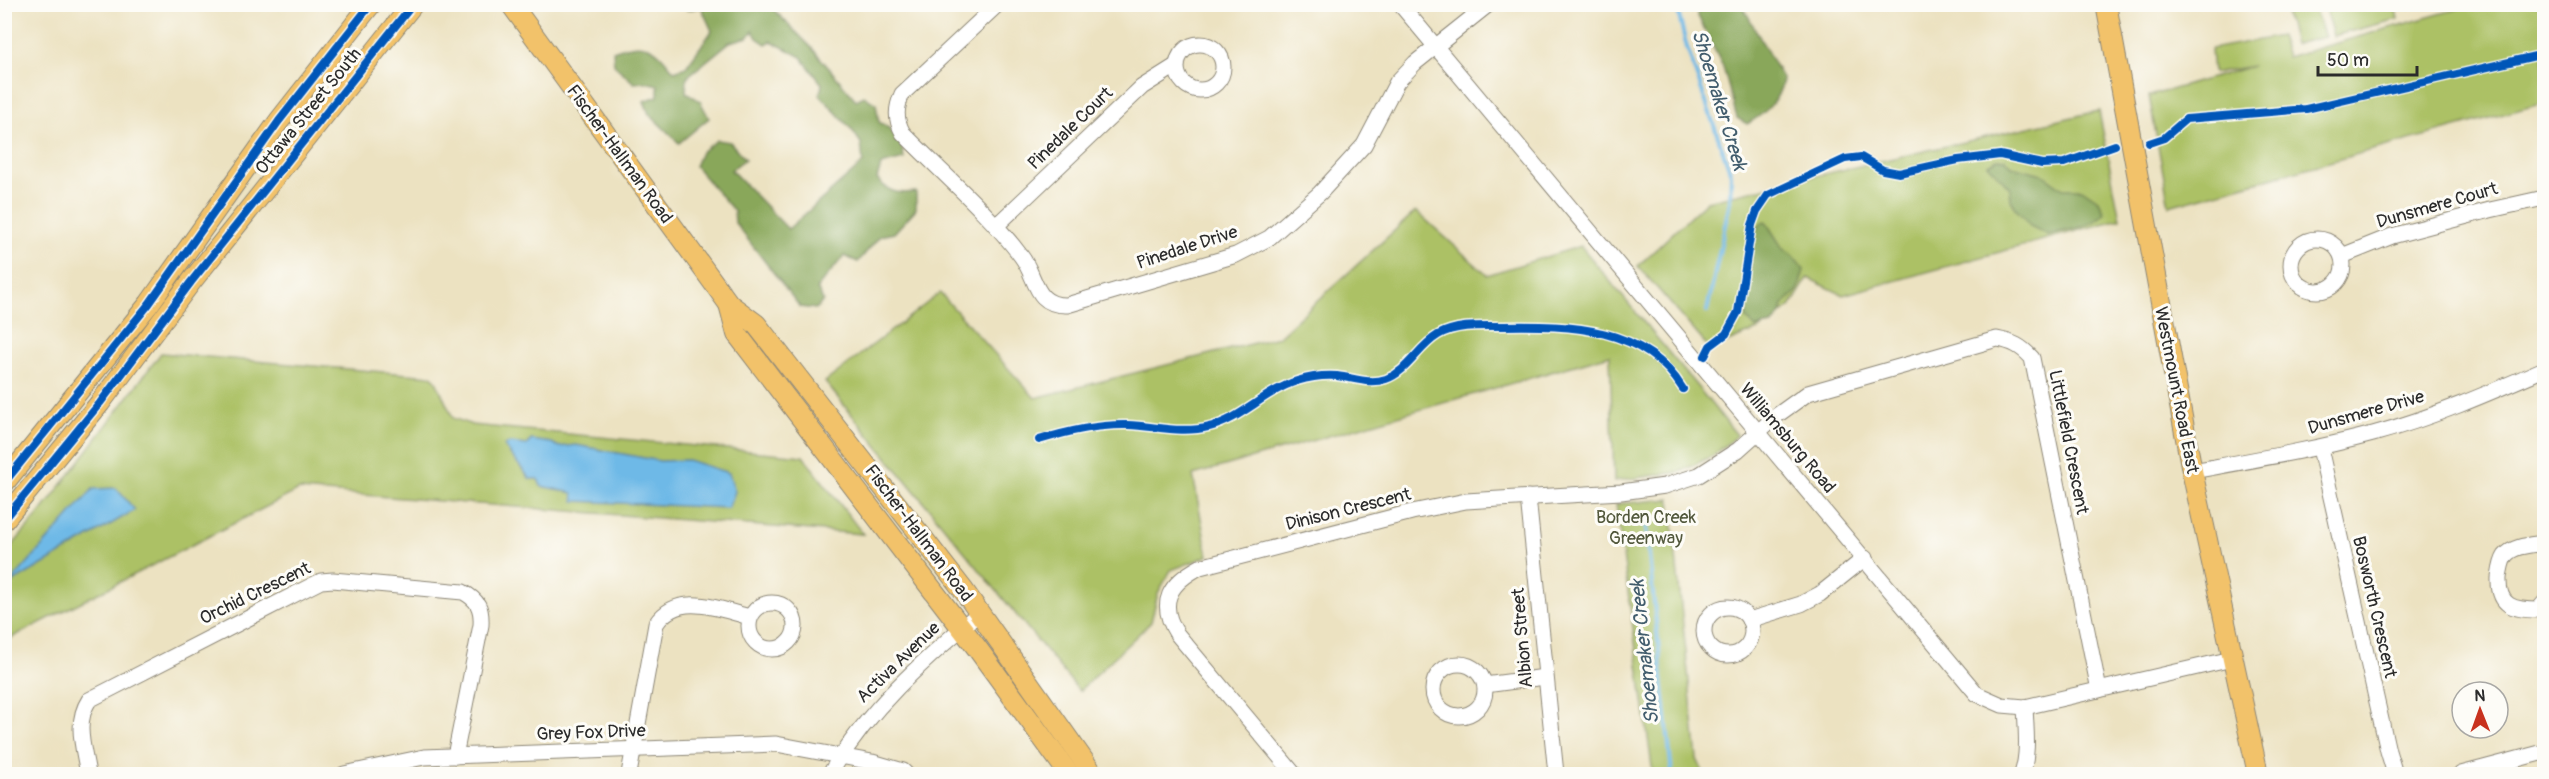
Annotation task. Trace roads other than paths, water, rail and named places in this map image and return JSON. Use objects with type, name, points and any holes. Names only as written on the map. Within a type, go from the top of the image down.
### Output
[{"type":"main road","name":"Ottawa Street South","points":[[4,483],[149,304],[279,121],[371,4]]},
{"type":"main road","name":"Ottawa Street South","points":[[4,520],[100,403],[191,282],[413,4]]},
{"type":"main road","name":"Fischer-Hallman Road","points":[[511,4],[729,304],[756,324],[887,489],[964,591],[1094,774]]},
{"type":"main road","name":"Westmount Road East","points":[[2106,4],[2192,471],[2258,774]]},
{"type":"main road","name":"Fischer-Hallman Road","points":[[729,304],[737,334],[962,628],[1069,774]]},
{"type":"street","name":"Pinedale Drive","points":[[998,4],[902,94],[898,105],[898,125],[903,133],[996,226],[1027,263],[1038,292],[1055,305],[1066,305],[1236,255],[1269,238],[1320,193],[1364,145],[1397,82],[1415,63],[1489,4]]},
{"type":"street","name":"Williamsburg Road","points":[[1400,4],[1977,693],[2002,705],[2025,707],[2232,659]]},
{"type":"street","name":"Pinedale Court","points":[[996,226],[1142,87],[1177,65]]},
{"type":"street","name":"Dunsmere Court","points":[[2342,256],[2392,236],[2544,198]]},
{"type":"street","name":"Littlefield Crescent","points":[[1758,433],[1793,402],[1808,393],[1983,342],[1997,339],[2022,347],[2032,358],[2036,372],[2099,690]]},
{"type":"street","name":"Dunsmere Drive","points":[[2192,471],[2320,448],[2375,433],[2475,399],[2544,369]]},
{"type":"street","name":"Dinison Crescent","points":[[1294,774],[1177,634],[1169,621],[1167,610],[1173,586],[1181,577],[1200,567],[1412,512],[1466,501],[1621,492],[1665,486],[1699,474],[1738,450],[1758,433]]},
{"type":"street","name":"Bosworth Crescent","points":[[2320,448],[2395,774]]},
{"type":"street","name":"Albion Street","points":[[1527,497],[1556,774]]},
{"type":"street","points":[[2544,545],[2522,546],[2506,555],[2500,568],[2499,591],[2505,602],[2519,610],[2538,610],[2544,603]]},
{"type":"street","points":[[1749,620],[1801,604],[1820,594],[1864,558]]},
{"type":"street","name":"Orchid Crescent","points":[[88,774],[80,722],[89,700],[309,586],[321,581],[333,580],[463,592],[479,604],[481,625],[454,756]]},
{"type":"street","points":[[629,774],[656,624],[662,615],[670,607],[682,604],[708,606],[750,617]]},
{"type":"street","name":"Activa Avenue","points":[[830,774],[870,716],[898,684],[979,613]]},
{"type":"street","points":[[1485,685],[1545,676]]},
{"type":"street","points":[[2022,774],[2027,743],[2025,707]]},
{"type":"street","name":"Grey Fox Drive","points":[[344,774],[424,757],[776,744],[840,758],[872,762],[903,771],[906,774]]},
{"type":"street","points":[[2461,774],[2544,752]]},
{"type":"water","points":[[531,440],[552,443],[559,447],[576,445],[660,461],[688,460],[729,473],[735,492],[728,508],[574,501],[573,493],[541,486],[538,479],[530,479],[504,446],[510,443],[527,445]]},
{"type":"water","points":[[116,488],[135,510],[8,585],[93,489]]},
{"type":"waterway","name":"Shoemaker Creek","points":[[1676,4],[1687,48],[1731,174],[1730,201],[1707,311]]},
{"type":"waterway","name":"Shoemaker Creek","points":[[1646,527],[1672,774]]},
{"type":"park label","name":"Borden Creek Greenway","points":[[1646,527]]}]
